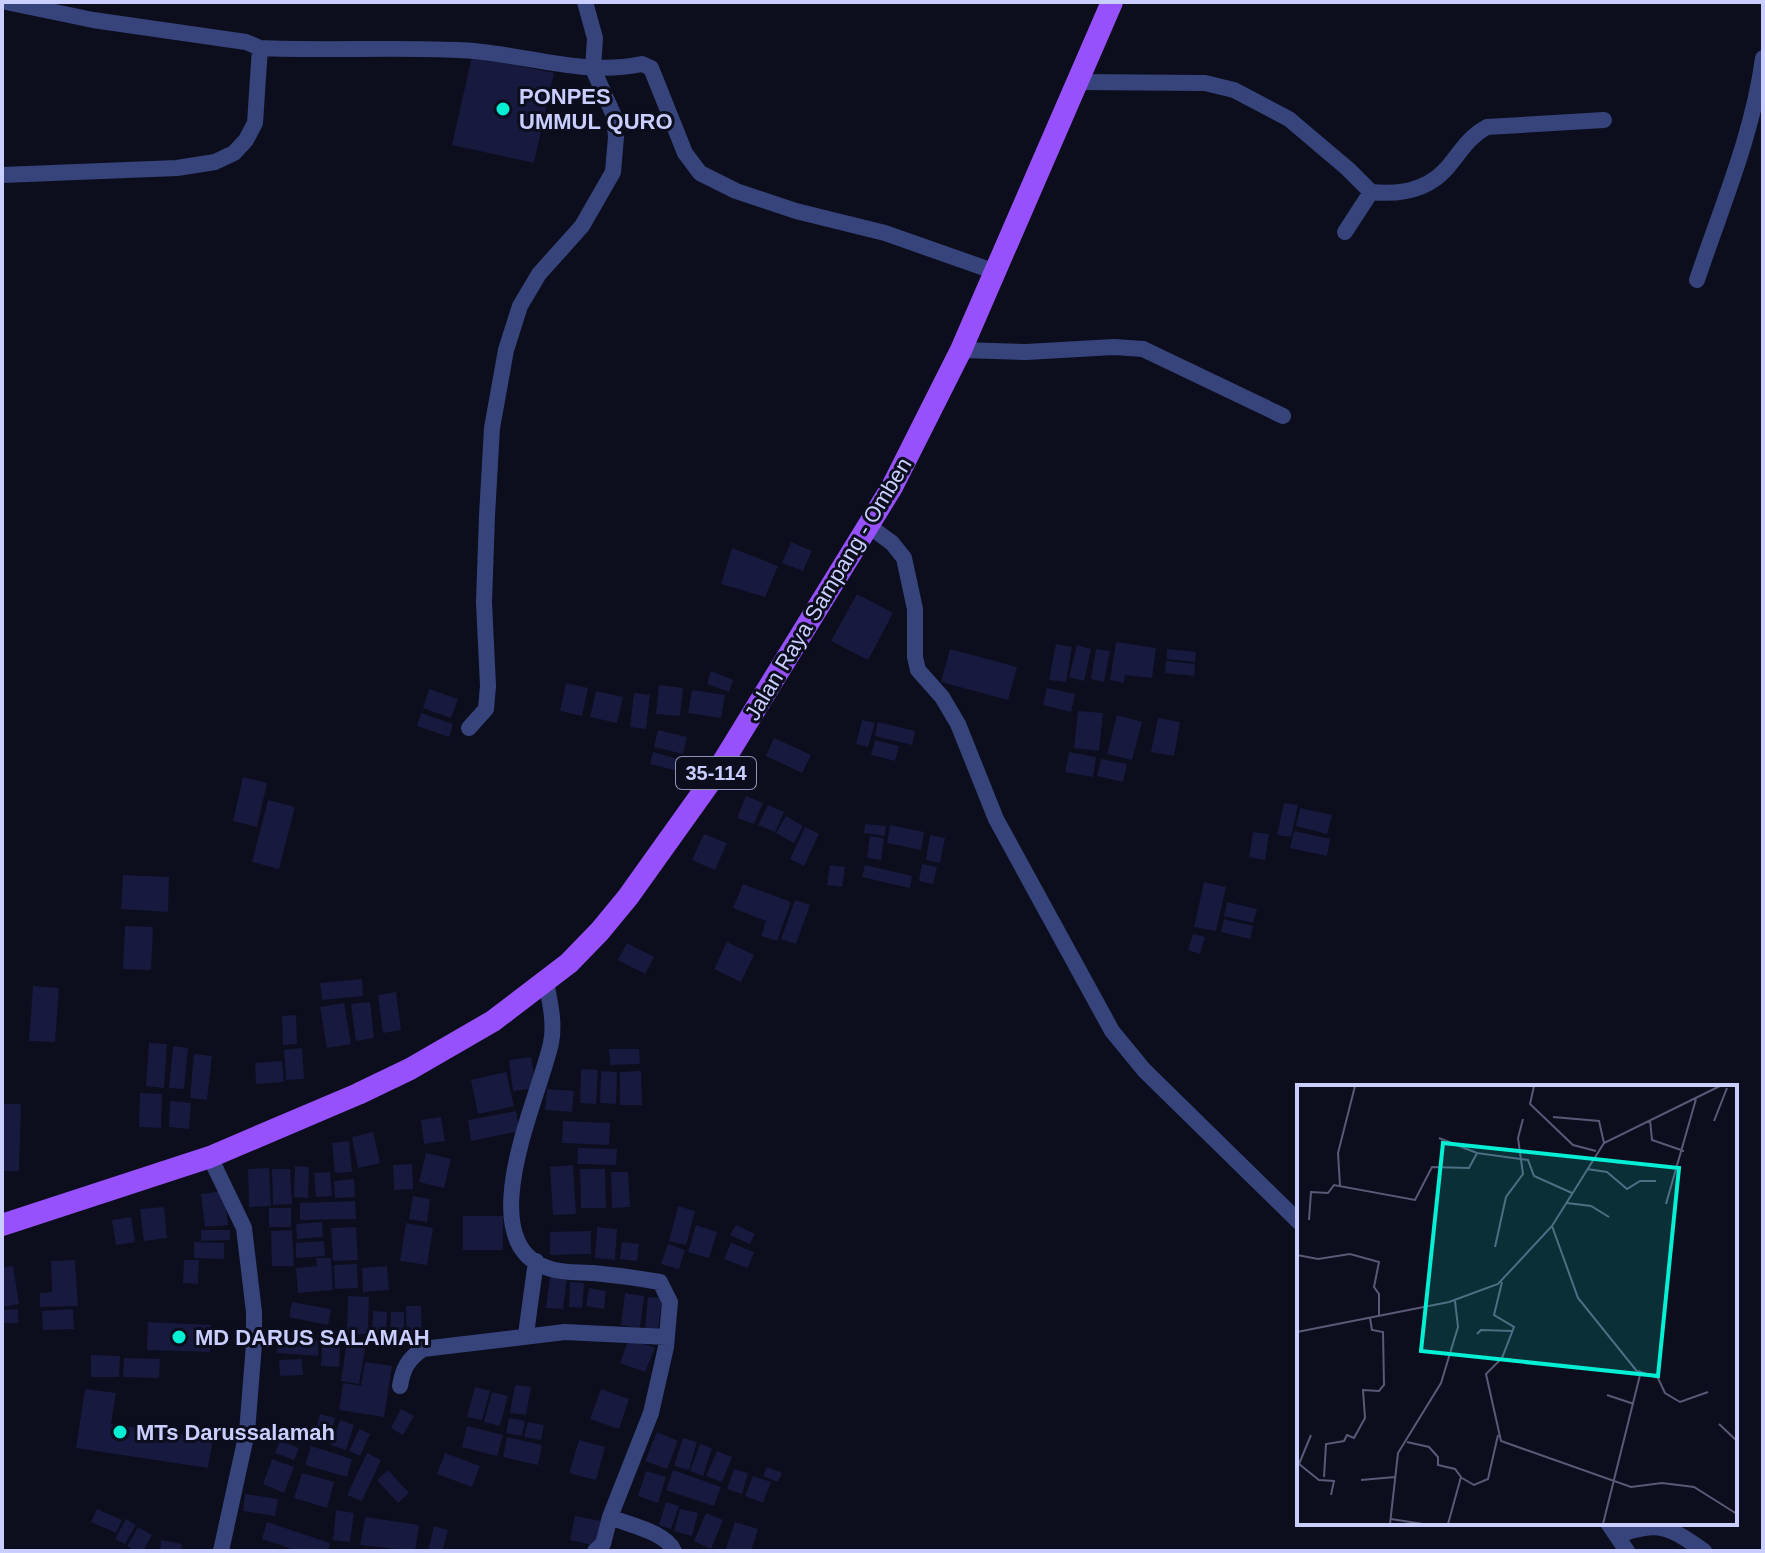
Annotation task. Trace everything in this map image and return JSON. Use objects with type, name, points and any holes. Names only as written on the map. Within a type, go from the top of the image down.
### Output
[{"type":"main road","name":"Jalan Raya Sampang - Omben","points":[[2,1225],[210,1157],[320,1112],[410,1069],[493,1021],[546,982],[569,963],[619,908],[713,778],[869,526],[961,350],[1112,2]]},
{"type":"street","points":[[6,2],[93,20],[246,42],[260,48],[459,50],[593,69],[642,64],[651,68],[685,153],[700,173],[736,191],[796,211],[885,233],[993,271]]},
{"type":"street","points":[[469,728],[486,709],[488,653],[484,602],[487,516],[492,428],[506,350],[520,306],[539,274],[582,226],[613,172],[614,116],[593,69],[595,38],[585,2]]},
{"type":"street","points":[[2,175],[177,168],[215,162],[234,153],[255,123],[260,48]]},
{"type":"street","points":[[1697,280],[1741,148],[1763,58]]},
{"type":"street","points":[[1077,82],[1205,83],[1234,90],[1289,119],[1371,192],[1393,195],[1418,189],[1445,171],[1475,133],[1487,127],[1604,120]]},
{"type":"street","points":[[1345,232],[1371,192]]},
{"type":"street","points":[[961,350],[1143,349],[1283,416]]},
{"type":"street","points":[[869,526],[892,543],[904,558],[915,609],[918,670],[942,697],[958,724],[996,819],[1112,1031],[1144,1070],[1297,1220]]},
{"type":"street","points":[[546,982],[552,1016],[552,1040],[514,1173],[510,1204],[513,1232],[524,1254],[550,1269],[660,1282],[670,1302],[667,1337],[651,1413],[610,1517],[603,1544],[595,1551]]},
{"type":"street","points":[[210,1157],[244,1228],[254,1312],[247,1432],[221,1551]]},
{"type":"street","points":[[526,1334],[536,1261]]},
{"type":"street","points":[[400,1386],[403,1368],[413,1355],[423,1349],[526,1334],[565,1332],[667,1337]]},
{"type":"street","points":[[610,1517],[661,1538],[673,1546],[674,1551]]},
{"type":"street","points":[[1627,1551],[1613,1529],[1653,1526],[1681,1535],[1704,1551]]},
{"type":"building","name":"PONPES UMMUL QURO","points":[[472,56],[554,73],[534,163],[452,145]]},
{"type":"building","points":[[791,542],[812,551],[803,571],[782,563]]},
{"type":"building","points":[[732,548],[778,566],[765,597],[721,584]]},
{"type":"building","points":[[857,594],[893,613],[868,660],[831,641]]},
{"type":"building","points":[[1116,642],[1156,648],[1152,678],[1125,675],[1124,683],[1110,680]]},
{"type":"building","points":[[1056,644],[1072,647],[1066,682],[1049,680]]},
{"type":"building","points":[[1077,645],[1091,649],[1084,681],[1069,677]]},
{"type":"building","points":[[950,649],[1017,667],[1008,700],[941,682]]},
{"type":"building","points":[[1096,649],[1110,651],[1104,682],[1091,679]]},
{"type":"building","points":[[1167,649],[1196,652],[1195,662],[1167,659]]},
{"type":"building","points":[[1166,661],[1195,664],[1194,676],[1165,673]]},
{"type":"building","points":[[711,671],[733,680],[729,692],[707,684]]},
{"type":"building","points":[[566,683],[588,688],[582,716],[560,711]]},
{"type":"building","points":[[659,685],[683,688],[680,716],[656,714]]},
{"type":"building","points":[[1047,688],[1075,694],[1071,712],[1043,705]]},
{"type":"building","points":[[429,689],[458,699],[451,718],[423,708]]},
{"type":"building","points":[[692,690],[725,695],[721,718],[688,713]]},
{"type":"building","points":[[596,691],[623,697],[617,723],[590,717]]},
{"type":"building","points":[[634,693],[650,695],[646,729],[630,727]]},
{"type":"building","points":[[1078,711],[1103,713],[1099,751],[1074,748]]},
{"type":"building","points":[[421,713],[453,724],[449,737],[417,726]]},
{"type":"building","points":[[1117,715],[1142,722],[1132,760],[1107,754]]},
{"type":"building","points":[[1158,718],[1180,722],[1174,756],[1151,752]]},
{"type":"building","points":[[862,720],[875,723],[868,747],[856,744]]},
{"type":"building","points":[[878,722],[915,731],[912,745],[875,736]]},
{"type":"building","points":[[658,730],[687,737],[683,754],[654,747]]},
{"type":"building","points":[[774,738],[811,755],[802,773],[766,756]]},
{"type":"building","points":[[875,740],[899,746],[895,761],[871,755]]},
{"type":"building","points":[[653,752],[681,760],[678,771],[650,764]]},
{"type":"building","points":[[1069,752],[1096,757],[1093,777],[1065,772]]},
{"type":"building","points":[[1101,759],[1127,764],[1123,782],[1097,776]]},
{"type":"building","points":[[243,777],[267,783],[257,827],[233,821]]},
{"type":"building","points":[[746,796],[763,803],[754,824],[737,818]]},
{"type":"building","points":[[268,800],[295,807],[279,869],[252,862]]},
{"type":"building","points":[[1284,803],[1298,805],[1291,837],[1277,835]]},
{"type":"building","points":[[768,805],[784,812],[775,832],[758,825]]},
{"type":"building","points":[[1300,808],[1332,815],[1327,834],[1296,826]]},
{"type":"building","points":[[786,816],[803,826],[794,843],[776,833]]},
{"type":"building","points":[[865,824],[886,826],[885,836],[864,833]]},
{"type":"building","points":[[890,825],[924,832],[921,850],[887,843]]},
{"type":"building","points":[[805,827],[819,834],[804,866],[790,859]]},
{"type":"building","points":[[1294,831],[1330,839],[1327,856],[1290,848]]},
{"type":"building","points":[[1253,832],[1269,834],[1265,860],[1249,857]]},
{"type":"building","points":[[704,834],[727,843],[715,870],[692,860]]},
{"type":"building","points":[[930,835],[945,838],[940,863],[926,860]]},
{"type":"building","points":[[870,836],[884,838],[881,860],[867,858]]},
{"type":"building","points":[[922,864],[937,867],[933,884],[919,881]]},
{"type":"building","points":[[830,865],[845,867],[842,887],[827,885]]},
{"type":"building","points":[[865,865],[912,876],[910,888],[862,877]]},
{"type":"building","points":[[123,875],[169,877],[168,912],[121,909]]},
{"type":"building","points":[[1204,882],[1226,887],[1216,931],[1194,927]]},
{"type":"building","points":[[743,884],[791,902],[777,941],[761,936],[766,921],[733,908]]},
{"type":"building","points":[[795,900],[810,905],[796,944],[781,939]]},
{"type":"building","points":[[1227,902],[1257,909],[1253,923],[1224,916]]},
{"type":"building","points":[[1224,919],[1253,926],[1250,939],[1221,932]]},
{"type":"building","points":[[125,926],[153,927],[151,970],[123,969]]},
{"type":"building","points":[[1193,934],[1205,937],[1200,954],[1188,950]]},
{"type":"building","points":[[727,942],[754,955],[741,982],[714,969]]},
{"type":"building","points":[[627,943],[654,957],[645,974],[618,960]]},
{"type":"building","points":[[362,979],[363,996],[322,1000],[320,983]]},
{"type":"building","points":[[33,986],[59,988],[55,1042],[29,1041]]},
{"type":"building","points":[[396,992],[401,1030],[383,1033],[378,995]]},
{"type":"building","points":[[370,1002],[374,1038],[356,1041],[351,1004]]},
{"type":"building","points":[[344,1003],[351,1044],[327,1048],[320,1007]]},
{"type":"building","points":[[296,1015],[297,1044],[283,1045],[282,1016]]},
{"type":"building","points":[[149,1043],[167,1044],[164,1088],[146,1086]]},
{"type":"building","points":[[173,1046],[188,1048],[184,1089],[169,1088]]},
{"type":"building","points":[[302,1048],[304,1079],[286,1080],[284,1050]]},
{"type":"building","points":[[609,1049],[639,1049],[640,1064],[610,1065]]},
{"type":"building","points":[[194,1054],[212,1056],[207,1100],[190,1098]]},
{"type":"building","points":[[531,1057],[536,1088],[513,1091],[509,1060]]},
{"type":"building","points":[[282,1061],[284,1082],[256,1084],[255,1063]]},
{"type":"building","points":[[581,1069],[598,1070],[596,1104],[580,1103]]},
{"type":"building","points":[[601,1071],[617,1072],[616,1104],[600,1103]]},
{"type":"building","points":[[641,1071],[642,1105],[620,1105],[620,1072]]},
{"type":"building","points":[[506,1072],[514,1106],[478,1114],[471,1080]]},
{"type":"building","points":[[547,1089],[574,1091],[572,1112],[545,1110]]},
{"type":"building","points":[[140,1093],[162,1094],[161,1128],[139,1127]]},
{"type":"building","points":[[170,1101],[191,1103],[189,1129],[169,1127]]},
{"type":"building","points":[[2,1104],[21,1104],[19,1171],[2,1171]]},
{"type":"building","points":[[516,1111],[520,1131],[471,1141],[468,1120]]},
{"type":"building","points":[[441,1117],[445,1141],[424,1144],[421,1120]]},
{"type":"building","points":[[563,1121],[610,1123],[609,1145],[562,1143]]},
{"type":"building","points":[[373,1132],[380,1163],[358,1168],[352,1137]]},
{"type":"building","points":[[349,1141],[352,1172],[335,1173],[332,1143]]},
{"type":"building","points":[[578,1148],[617,1149],[616,1165],[577,1164]]},
{"type":"building","points":[[426,1153],[451,1159],[444,1188],[419,1182]]},
{"type":"building","points":[[412,1164],[413,1189],[394,1190],[393,1165]]},
{"type":"building","points":[[573,1165],[576,1214],[553,1215],[550,1167]]},
{"type":"building","points":[[295,1166],[309,1167],[308,1198],[294,1197]]},
{"type":"building","points":[[269,1168],[271,1206],[249,1207],[248,1169]]},
{"type":"building","points":[[272,1169],[290,1169],[292,1204],[273,1205]]},
{"type":"building","points":[[580,1169],[605,1169],[606,1208],[581,1208]]},
{"type":"building","points":[[330,1172],[332,1196],[316,1197],[314,1173]]},
{"type":"building","points":[[611,1172],[628,1172],[630,1207],[612,1208]]},
{"type":"building","points":[[354,1179],[355,1197],[335,1198],[334,1181]]},
{"type":"building","points":[[224,1191],[228,1225],[205,1227],[201,1194]]},
{"type":"building","points":[[413,1196],[430,1199],[427,1222],[409,1219]]},
{"type":"building","points":[[355,1201],[356,1219],[300,1220],[300,1203]]},
{"type":"building","points":[[678,1206],[695,1211],[686,1245],[669,1241]]},
{"type":"building","points":[[164,1207],[167,1238],[144,1241],[140,1209]]},
{"type":"building","points":[[269,1208],[291,1208],[291,1227],[269,1227]]},
{"type":"building","points":[[463,1216],[503,1216],[503,1250],[463,1250]]},
{"type":"building","points":[[131,1217],[135,1242],[116,1245],[112,1220]]},
{"type":"building","points":[[322,1222],[323,1237],[297,1239],[296,1224]]},
{"type":"building","points":[[406,1223],[433,1228],[427,1265],[400,1261]]},
{"type":"building","points":[[696,1225],[717,1232],[709,1258],[688,1252]]},
{"type":"building","points":[[736,1225],[755,1234],[750,1244],[730,1235]]},
{"type":"building","points":[[356,1227],[358,1260],[333,1261],[331,1228]]},
{"type":"building","points":[[597,1227],[617,1229],[615,1260],[595,1258]]},
{"type":"building","points":[[201,1230],[230,1230],[230,1240],[201,1241]]},
{"type":"building","points":[[292,1230],[294,1266],[272,1266],[271,1231]]},
{"type":"building","points":[[591,1231],[591,1254],[550,1255],[550,1232]]},
{"type":"building","points":[[324,1241],[325,1256],[296,1258],[296,1243]]},
{"type":"building","points":[[194,1242],[224,1243],[224,1259],[194,1258]]},
{"type":"building","points":[[622,1242],[639,1244],[637,1261],[620,1259]]},
{"type":"building","points":[[731,1243],[754,1252],[748,1268],[724,1259]]},
{"type":"building","points":[[668,1244],[685,1250],[679,1269],[661,1264]]},
{"type":"building","points":[[316,1258],[331,1258],[333,1290],[298,1293],[296,1268],[317,1266]]},
{"type":"building","points":[[75,1260],[78,1306],[40,1307],[40,1293],[52,1292],[51,1261]]},
{"type":"building","points":[[184,1260],[199,1260],[198,1284],[183,1283]]},
{"type":"building","points":[[357,1264],[358,1288],[335,1289],[334,1265]]},
{"type":"building","points":[[13,1266],[19,1304],[2,1307],[2,1268]]},
{"type":"building","points":[[387,1266],[389,1290],[363,1292],[362,1268]]},
{"type":"building","points":[[550,1277],[567,1279],[563,1309],[546,1308]]},
{"type":"building","points":[[570,1282],[584,1283],[582,1308],[569,1307]]},
{"type":"building","points":[[589,1288],[606,1291],[604,1309],[586,1306]]},
{"type":"building","points":[[625,1293],[644,1296],[640,1328],[621,1325]]},
{"type":"building","points":[[348,1296],[369,1297],[368,1334],[347,1334]]},
{"type":"building","points":[[648,1297],[662,1298],[658,1329],[645,1328]]},
{"type":"building","points":[[292,1302],[331,1309],[328,1325],[289,1317]]},
{"type":"building","points":[[406,1306],[421,1306],[422,1342],[407,1343]]},
{"type":"building","points":[[18,1309],[18,1323],[2,1323],[2,1310]]},
{"type":"building","points":[[73,1309],[74,1329],[43,1330],[42,1311]]},
{"type":"building","points":[[373,1311],[387,1312],[386,1335],[372,1335]]},
{"type":"building","points":[[391,1312],[404,1312],[404,1337],[390,1336]]},
{"type":"building","name":"MD DARUS SALAMAH","points":[[148,1322],[211,1325],[210,1352],[147,1350]]},
{"type":"building","points":[[323,1330],[341,1331],[339,1367],[321,1366]]},
{"type":"building","points":[[278,1337],[318,1340],[318,1356],[277,1353]]},
{"type":"building","points":[[629,1338],[655,1348],[645,1372],[620,1363]]},
{"type":"building","points":[[347,1341],[366,1343],[359,1384],[341,1381]]},
{"type":"building","points":[[91,1355],[120,1356],[119,1377],[91,1377]]},
{"type":"building","points":[[124,1358],[160,1359],[159,1378],[123,1377]]},
{"type":"building","points":[[302,1359],[303,1375],[280,1376],[279,1360]]},
{"type":"building","points":[[365,1362],[392,1366],[384,1417],[339,1410],[343,1383],[361,1386]]},
{"type":"building","points":[[515,1385],[531,1387],[526,1415],[510,1413]]},
{"type":"building","points":[[475,1387],[490,1391],[482,1420],[467,1417]]},
{"type":"building","name":"MTs Darussalamah","points":[[85,1389],[116,1393],[111,1424],[213,1439],[208,1468],[76,1448]]},
{"type":"building","points":[[601,1389],[629,1399],[619,1429],[590,1419]]},
{"type":"building","points":[[492,1392],[508,1396],[500,1426],[484,1422]]},
{"type":"building","points":[[401,1409],[414,1416],[403,1435],[391,1428]]},
{"type":"building","points":[[320,1414],[335,1418],[329,1441],[314,1437]]},
{"type":"building","points":[[509,1418],[525,1421],[522,1436],[506,1433]]},
{"type":"building","points":[[340,1420],[354,1425],[346,1450],[331,1445]]},
{"type":"building","points":[[528,1422],[544,1425],[541,1440],[524,1437]]},
{"type":"building","points":[[467,1426],[503,1435],[497,1456],[462,1447]]},
{"type":"building","points":[[359,1429],[370,1434],[360,1456],[349,1451]]},
{"type":"building","points":[[657,1432],[678,1441],[667,1469],[645,1461]]},
{"type":"building","points":[[507,1437],[542,1445],[538,1465],[503,1457]]},
{"type":"building","points":[[683,1438],[697,1442],[689,1470],[674,1466]]},
{"type":"building","points":[[579,1440],[605,1447],[596,1480],[569,1473]]},
{"type":"building","points":[[280,1441],[299,1448],[294,1460],[275,1453]]},
{"type":"building","points":[[700,1444],[712,1448],[703,1476],[690,1471]]},
{"type":"building","points":[[311,1446],[352,1459],[347,1477],[305,1465]]},
{"type":"building","points":[[717,1451],[732,1457],[722,1482],[706,1476]]},
{"type":"building","points":[[367,1453],[381,1460],[362,1501],[347,1495]]},
{"type":"building","points":[[445,1453],[480,1466],[472,1487],[437,1474]]},
{"type":"building","points":[[272,1459],[294,1467],[284,1493],[263,1484]]},
{"type":"building","points":[[767,1467],[782,1473],[778,1482],[763,1476]]},
{"type":"building","points":[[734,1469],[748,1473],[742,1494],[727,1489]]},
{"type":"building","points":[[388,1470],[409,1493],[398,1503],[377,1480]]},
{"type":"building","points":[[673,1470],[721,1487],[714,1506],[666,1490]]},
{"type":"building","points":[[646,1471],[666,1477],[658,1503],[638,1496]]},
{"type":"building","points":[[302,1473],[334,1482],[327,1508],[294,1498]]},
{"type":"building","points":[[753,1476],[771,1482],[763,1503],[745,1496]]},
{"type":"building","points":[[245,1494],[278,1499],[275,1516],[243,1511]]},
{"type":"building","points":[[666,1502],[679,1506],[671,1529],[659,1525]]},
{"type":"building","points":[[97,1509],[122,1520],[116,1533],[91,1522]]},
{"type":"building","points":[[680,1509],[698,1513],[692,1536],[674,1531]]},
{"type":"building","points":[[336,1510],[354,1513],[350,1542],[333,1540]]},
{"type":"building","points":[[706,1513],[723,1520],[711,1549],[694,1541]]},
{"type":"building","points":[[575,1516],[601,1521],[596,1546],[570,1540]]},
{"type":"building","points":[[365,1517],[419,1525],[415,1551],[360,1545]]},
{"type":"building","points":[[126,1519],[136,1525],[125,1544],[115,1539]]},
{"type":"building","points":[[267,1522],[330,1543],[328,1551],[298,1551],[262,1539]]},
{"type":"building","points":[[735,1522],[758,1529],[751,1551],[725,1551]]},
{"type":"building","points":[[434,1526],[448,1530],[442,1551],[428,1551]]},
{"type":"building","points":[[138,1527],[152,1535],[143,1551],[127,1546]]},
{"type":"building","points":[[161,1540],[182,1544],[181,1551],[160,1551]]},
{"type":"place","name":"PONPES UMMUL QURO","points":[[503,109]]},
{"type":"place","name":"MD DARUS SALAMAH","points":[[179,1337]]},
{"type":"place","name":"MTs Darussalamah","points":[[120,1432]]}]
